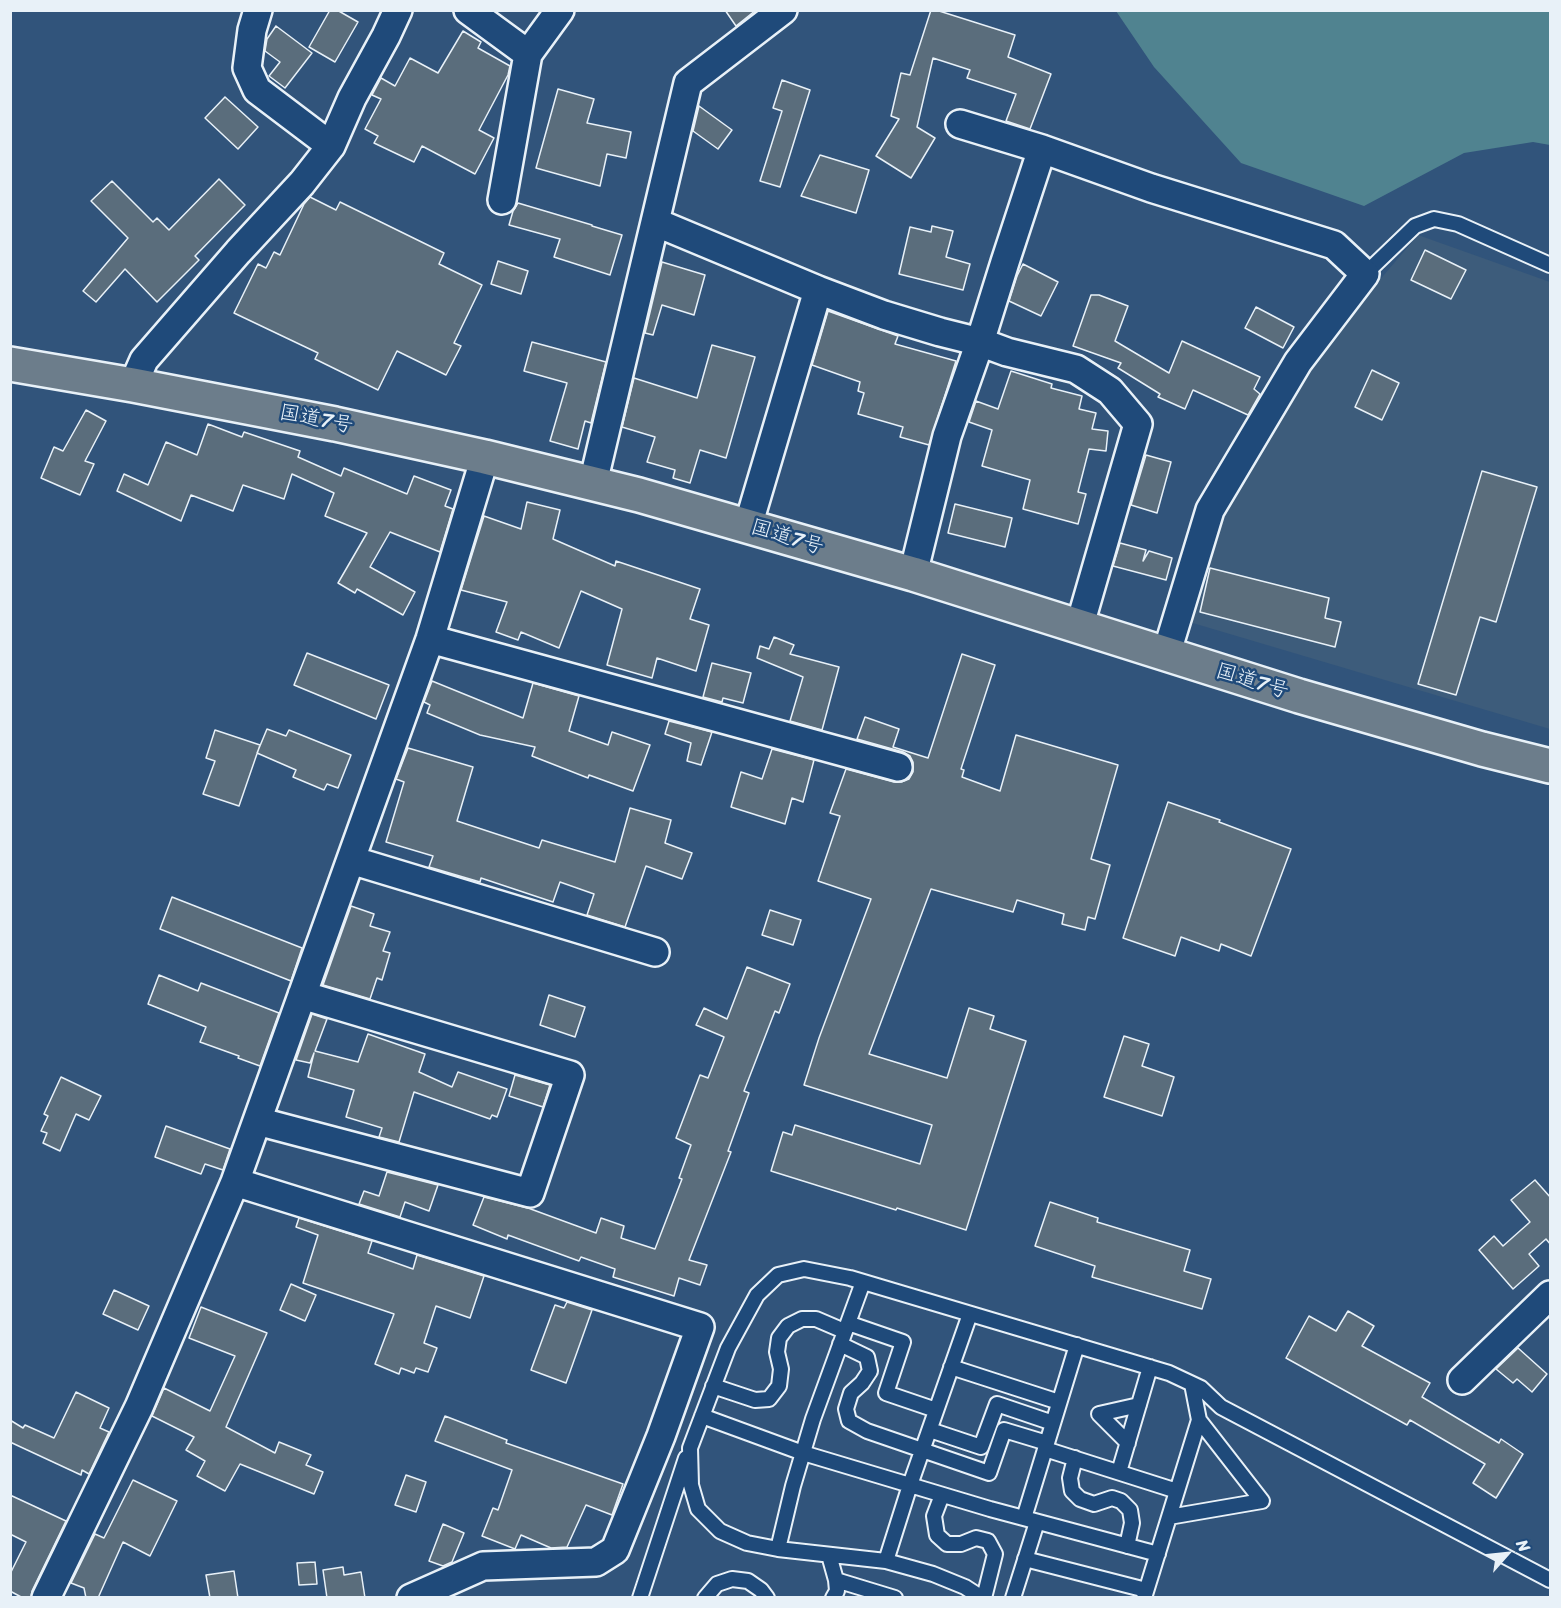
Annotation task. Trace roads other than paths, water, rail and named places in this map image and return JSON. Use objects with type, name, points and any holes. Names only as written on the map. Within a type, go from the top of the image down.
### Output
[{"type":"highway","name":"国道7号","points":[[10,364],[335,424],[592,483],[913,574],[1166,655],[1399,725],[1551,766]]},
{"type":"street","points":[[258,10],[252,30],[247,68],[257,90],[331,146]]},
{"type":"street","points":[[133,385],[144,360],[238,252],[303,183],[331,146],[352,98],[398,10]]},
{"type":"street","points":[[468,10],[528,54]]},
{"type":"street","points":[[502,200],[528,54],[560,10]]},
{"type":"street","points":[[592,483],[688,83],[783,10]]},
{"type":"street","points":[[960,124],[1042,149],[1151,188],[1334,245],[1365,274],[1298,362],[1210,510],[1166,655]]},
{"type":"street","points":[[913,574],[947,436],[1042,149]]},
{"type":"street","points":[[655,222],[884,315],[1007,352],[1076,369],[1110,391],[1138,424],[1079,627]]},
{"type":"street","points":[[748,526],[818,290]]},
{"type":"street","points":[[46,1598],[139,1407],[235,1182],[430,639],[485,457]]},
{"type":"street","points":[[430,639],[898,767]]},
{"type":"street","points":[[351,860],[655,952]]},
{"type":"street","points":[[257,1121],[530,1193],[570,1075],[303,994]]},
{"type":"street","points":[[235,1182],[700,1327],[661,1436],[615,1550],[596,1562],[483,1566],[411,1598]]},
{"type":"street","points":[[1462,1380],[1551,1295]]},
{"type":"lane","points":[[1365,274],[1414,226],[1434,219],[1458,224],[1551,265]]},
{"type":"lane","points":[[640,1598],[690,1448],[728,1348],[757,1295],[778,1275],[804,1269],[863,1282],[1169,1373],[1201,1388],[1221,1407],[1551,1580]]},
{"type":"lane","points":[[778,1549],[793,1486],[813,1419],[863,1282]]},
{"type":"lane","points":[[886,1561],[970,1314]]},
{"type":"lane","points":[[714,1386],[755,1400],[769,1399],[779,1386],[781,1369],[777,1352],[779,1338],[788,1326],[802,1319],[816,1319],[844,1333],[903,1342],[886,1393],[936,1410]]},
{"type":"lane","points":[[844,1333],[857,1351],[867,1357],[870,1371],[851,1393],[846,1408],[849,1421],[867,1431],[990,1473],[1004,1430],[1075,1458],[1177,1491]]},
{"type":"lane","points":[[1013,1598],[1025,1559],[1046,1446],[1077,1345]]},
{"type":"lane","points":[[951,1366],[1059,1402]]},
{"type":"lane","points":[[1119,1472],[1150,1367]]},
{"type":"lane","points":[[1169,1517],[1262,1501],[1199,1420],[1192,1384]]},
{"type":"lane","points":[[930,1430],[981,1447],[997,1404],[1053,1423]]},
{"type":"lane","points":[[1128,1443],[1099,1414],[1139,1405]]},
{"type":"lane","points":[[702,1416],[803,1453],[942,1495],[1158,1554]]},
{"type":"lane","points":[[1025,1559],[1145,1594],[1199,1420]]},
{"type":"lane","points":[[690,1448],[691,1485],[698,1509],[720,1531],[747,1543],[778,1549],[886,1561],[933,1574],[965,1587],[983,1598],[995,1554],[988,1541],[976,1538],[961,1544],[948,1544],[937,1535],[934,1516],[942,1495]]},
{"type":"lane","points":[[1075,1458],[1070,1478],[1072,1491],[1080,1499],[1094,1504],[1112,1498],[1121,1501],[1130,1510],[1132,1523],[1127,1546]]},
{"type":"lane","points":[[829,1555],[836,1580],[837,1591],[833,1598]]},
{"type":"lane","points":[[705,1598],[717,1584],[732,1579],[748,1581],[761,1590],[767,1598]]},
{"type":"lane","points":[[836,1580],[895,1598]]}]
